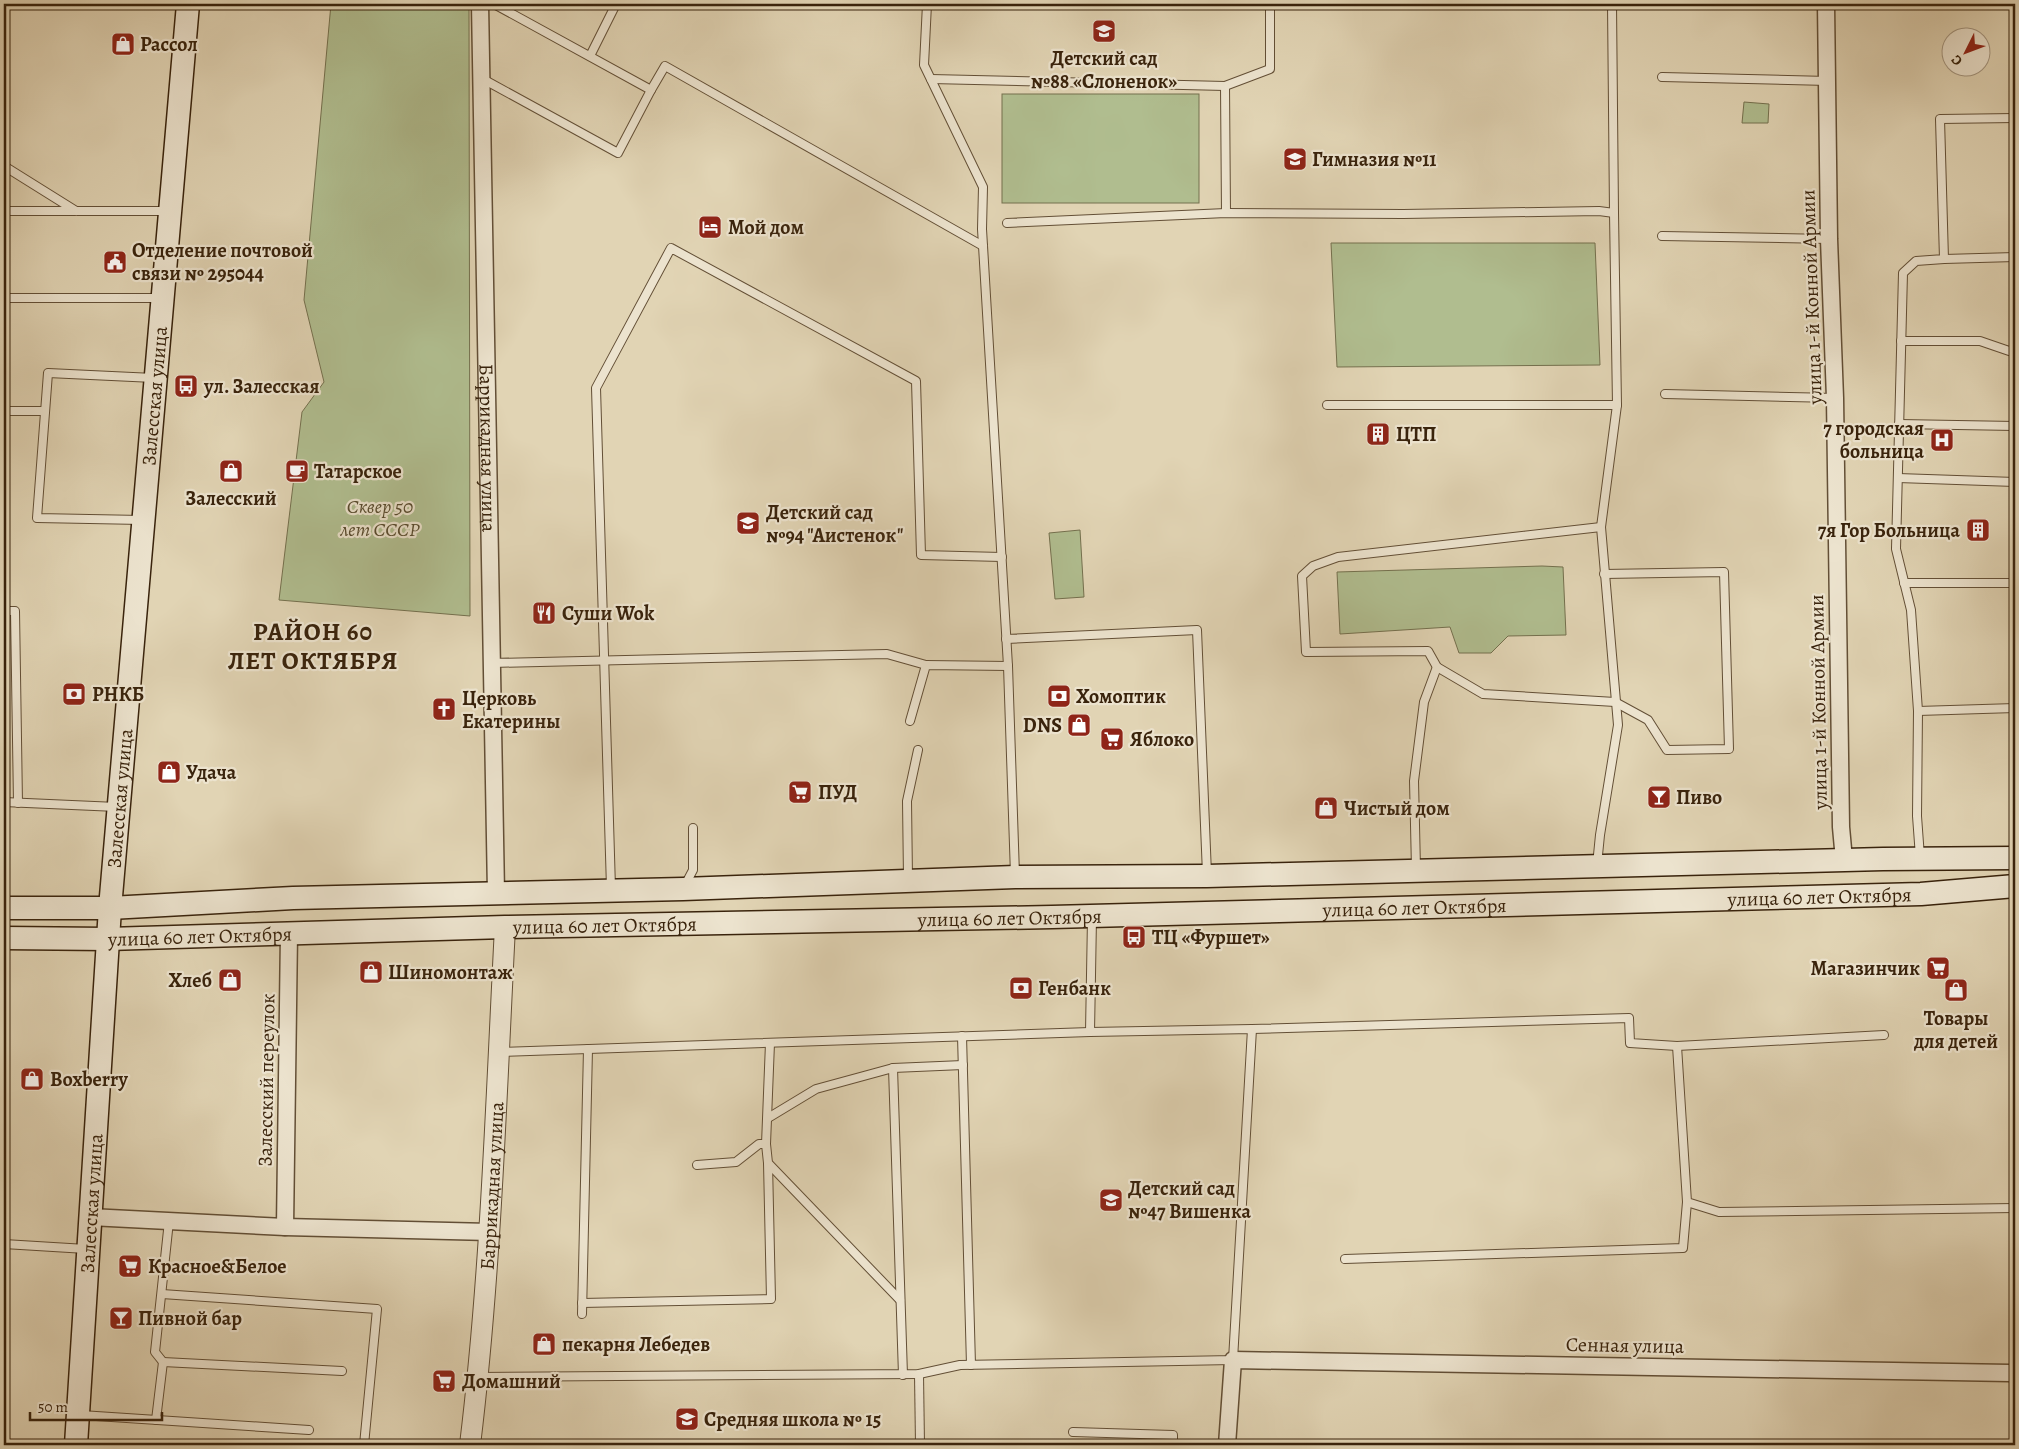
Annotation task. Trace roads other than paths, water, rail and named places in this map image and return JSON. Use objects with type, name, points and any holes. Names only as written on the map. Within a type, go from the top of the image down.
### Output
[{"type":"main road","name":"Залесская улица","points":[[76,1445],[110,908],[188,4]]},
{"type":"main road","name":"улица 60 лет Октября","points":[[4,908],[110,908],[293,898],[611,890],[693,883],[1014,877],[1207,876],[1844,860],[2015,858]]},
{"type":"main road","points":[[1521,904],[1522,869]]},
{"type":"main road","name":"улица 60 лет Октября","points":[[4,938],[108,939],[505,927],[1092,916],[1921,894],[2015,886]]},
{"type":"street","name":"Баррикадная улица","points":[[480,4],[496,893]]},
{"type":"street","name":"улица 1-й Конной Армии","points":[[1826,4],[1829,238],[1835,398],[1841,827],[1844,860]]},
{"type":"street","name":"Баррикадная улица","points":[[470,1445],[478,1377],[490,1232],[505,927]]},
{"type":"street","name":"Залесский переулок","points":[[285,1227],[289,933]]},
{"type":"street","points":[[90,1217],[285,1227],[490,1232]]},
{"type":"street","points":[[1227,1445],[1233,1360]]},
{"type":"street","name":"Сенная улица","points":[[1233,1360],[2014,1373]]},
{"type":"lane","points":[[494,4],[651,90]]},
{"type":"lane","points":[[590,56],[616,4]]},
{"type":"lane","points":[[927,4],[924,65],[983,188],[983,246],[1008,666],[1014,877]]},
{"type":"lane","points":[[931,79],[1225,86],[1270,69],[1270,4]]},
{"type":"lane","points":[[1597,867],[1600,835],[1618,726],[1601,527],[1617,405],[1612,4]]},
{"type":"lane","points":[[481,78],[618,153],[665,66],[983,246]]},
{"type":"lane","points":[[1662,78],[1828,80]]},
{"type":"lane","points":[[1225,86],[1226,213]]},
{"type":"lane","points":[[1944,259],[1940,119],[2015,118]]},
{"type":"lane","points":[[4,166],[78,212]]},
{"type":"lane","points":[[4,212],[170,211]]},
{"type":"lane","points":[[1007,223],[1226,213],[1403,214],[1599,211],[1614,213]]},
{"type":"lane","points":[[1662,236],[1829,238]]},
{"type":"lane","points":[[611,890],[596,388],[671,248],[916,382],[921,556],[1002,557]]},
{"type":"lane","points":[[1920,859],[1917,816],[1918,712],[1910,610],[1896,549],[1903,273],[1916,262],[1944,259],[2015,257]]},
{"type":"lane","points":[[4,298],[162,298]]},
{"type":"lane","points":[[1901,341],[1980,341],[2015,353]]},
{"type":"lane","points":[[144,520],[37,518],[48,373],[156,378]]},
{"type":"lane","points":[[1665,394],[1835,398]]},
{"type":"lane","points":[[1327,405],[1617,405]]},
{"type":"lane","points":[[4,412],[45,411]]},
{"type":"lane","points":[[1899,424],[2015,426]]},
{"type":"lane","points":[[1898,478],[2015,482]]},
{"type":"lane","points":[[1601,527],[1338,557],[1313,566],[1302,576],[1306,652],[1428,651],[1437,667],[1483,694],[1615,702],[1648,720],[1668,750],[1729,748],[1724,572],[1604,574]]},
{"type":"lane","points":[[1904,582],[2015,583]]},
{"type":"lane","points":[[4,611],[15,611],[18,803]]},
{"type":"lane","points":[[1006,639],[1198,630],[1207,876]]},
{"type":"lane","points":[[492,663],[887,654],[926,665],[1008,666]]},
{"type":"lane","points":[[910,721],[926,665]]},
{"type":"lane","points":[[1416,870],[1415,771],[1424,702],[1437,667]]},
{"type":"lane","points":[[1918,712],[2015,708]]},
{"type":"lane","points":[[908,880],[907,801],[918,750]]},
{"type":"lane","points":[[4,802],[119,807]]},
{"type":"lane","points":[[693,828],[693,883]]},
{"type":"lane","points":[[1090,1032],[1092,916]]},
{"type":"lane","points":[[499,1052],[1090,1032],[1629,1018],[1630,1043],[1678,1046],[1884,1035]]},
{"type":"lane","points":[[478,1377],[903,1375],[919,1374],[960,1365],[1233,1360],[1252,1029]]},
{"type":"lane","points":[[962,1036],[971,1365]]},
{"type":"lane","points":[[582,1303],[771,1299],[766,1144],[770,1043]]},
{"type":"lane","points":[[1345,1259],[1684,1248],[1687,1202],[1678,1046]]},
{"type":"lane","points":[[582,1314],[588,1049]]},
{"type":"lane","points":[[768,1118],[816,1089],[893,1068],[963,1065]]},
{"type":"lane","points":[[893,1068],[903,1375]]},
{"type":"lane","points":[[697,1165],[736,1162],[759,1144],[766,1144]]},
{"type":"lane","points":[[768,1163],[900,1300]]},
{"type":"lane","points":[[1687,1202],[1719,1212],[2015,1208]]},
{"type":"lane","points":[[156,1420],[163,1362],[156,1352],[169,1221]]},
{"type":"lane","points":[[4,1244],[88,1250]]},
{"type":"lane","points":[[162,1294],[378,1309],[364,1445]]},
{"type":"lane","points":[[163,1362],[342,1371]]},
{"type":"lane","points":[[919,1374],[920,1445]]},
{"type":"lane","points":[[78,1414],[308,1430]]},
{"type":"lane","points":[[1073,1432],[1173,1435],[1173,1445]]},
{"type":"place","name":"Детский сад №88 «Слоненок»","points":[[1104,31]]},
{"type":"place","name":"Рассол","points":[[123,44]]},
{"type":"place","name":"Гимназия №11","points":[[1295,159]]},
{"type":"place","name":"Мой дом","points":[[710,227]]},
{"type":"place","name":"Отделение почтовой связи № 295044","points":[[115,262]]},
{"type":"place","name":"ул. Залесская","points":[[186,386]]},
{"type":"place","name":"ЦТП","points":[[1378,434]]},
{"type":"place","name":"7 городская больница","points":[[1942,440]]},
{"type":"place","name":"Залесский","points":[[231,471]]},
{"type":"place","name":"Татарское","points":[[297,471]]},
{"type":"place","name":"Детский сад №94 \"Аистенок\"","points":[[748,523]]},
{"type":"place","name":"7я Гор Больница","points":[[1978,530]]},
{"type":"place","name":"Суши Wok","points":[[544,613]]},
{"type":"place","name":"РНКБ","points":[[74,694]]},
{"type":"place","name":"Хомоптик","points":[[1059,696]]},
{"type":"place","name":"Церковь Екатерины","points":[[444,709]]},
{"type":"place","name":"DNS","points":[[1079,725]]},
{"type":"place","name":"Яблоко","points":[[1112,739]]},
{"type":"place","name":"Удача","points":[[169,772]]},
{"type":"place","name":"ПУД","points":[[800,792]]},
{"type":"place","name":"Пиво","points":[[1659,797]]},
{"type":"place","name":"Чистый дом","points":[[1326,808]]},
{"type":"place","name":"ТЦ «Фуршет»","points":[[1134,937]]},
{"type":"place","name":"Магазинчик","points":[[1938,968]]},
{"type":"place","name":"Шиномонтаж","points":[[371,972]]},
{"type":"place","name":"Хлеб","points":[[230,980]]},
{"type":"place","name":"Генбанк","points":[[1021,988]]},
{"type":"place","name":"Товары для детей","points":[[1956,990]]},
{"type":"place","name":"Boxberry","points":[[32,1079]]},
{"type":"place","name":"Детский сад №47 Вишенка","points":[[1111,1200]]},
{"type":"place","name":"Красное&Белое","points":[[130,1266]]},
{"type":"place","name":"Пивной бар","points":[[121,1318]]},
{"type":"place","name":"пекарня Лебедев","points":[[544,1344]]},
{"type":"place","name":"Домашний","points":[[444,1381]]},
{"type":"place","name":"Средняя школа № 15","points":[[687,1419]]},
{"type":"district","name":"РАЙОН 60 ЛЕТ ОКТЯБРЯ","points":[[313,646]]},
{"type":"park label","name":"Сквер 50 лет СССР","points":[[380,518]]}]
